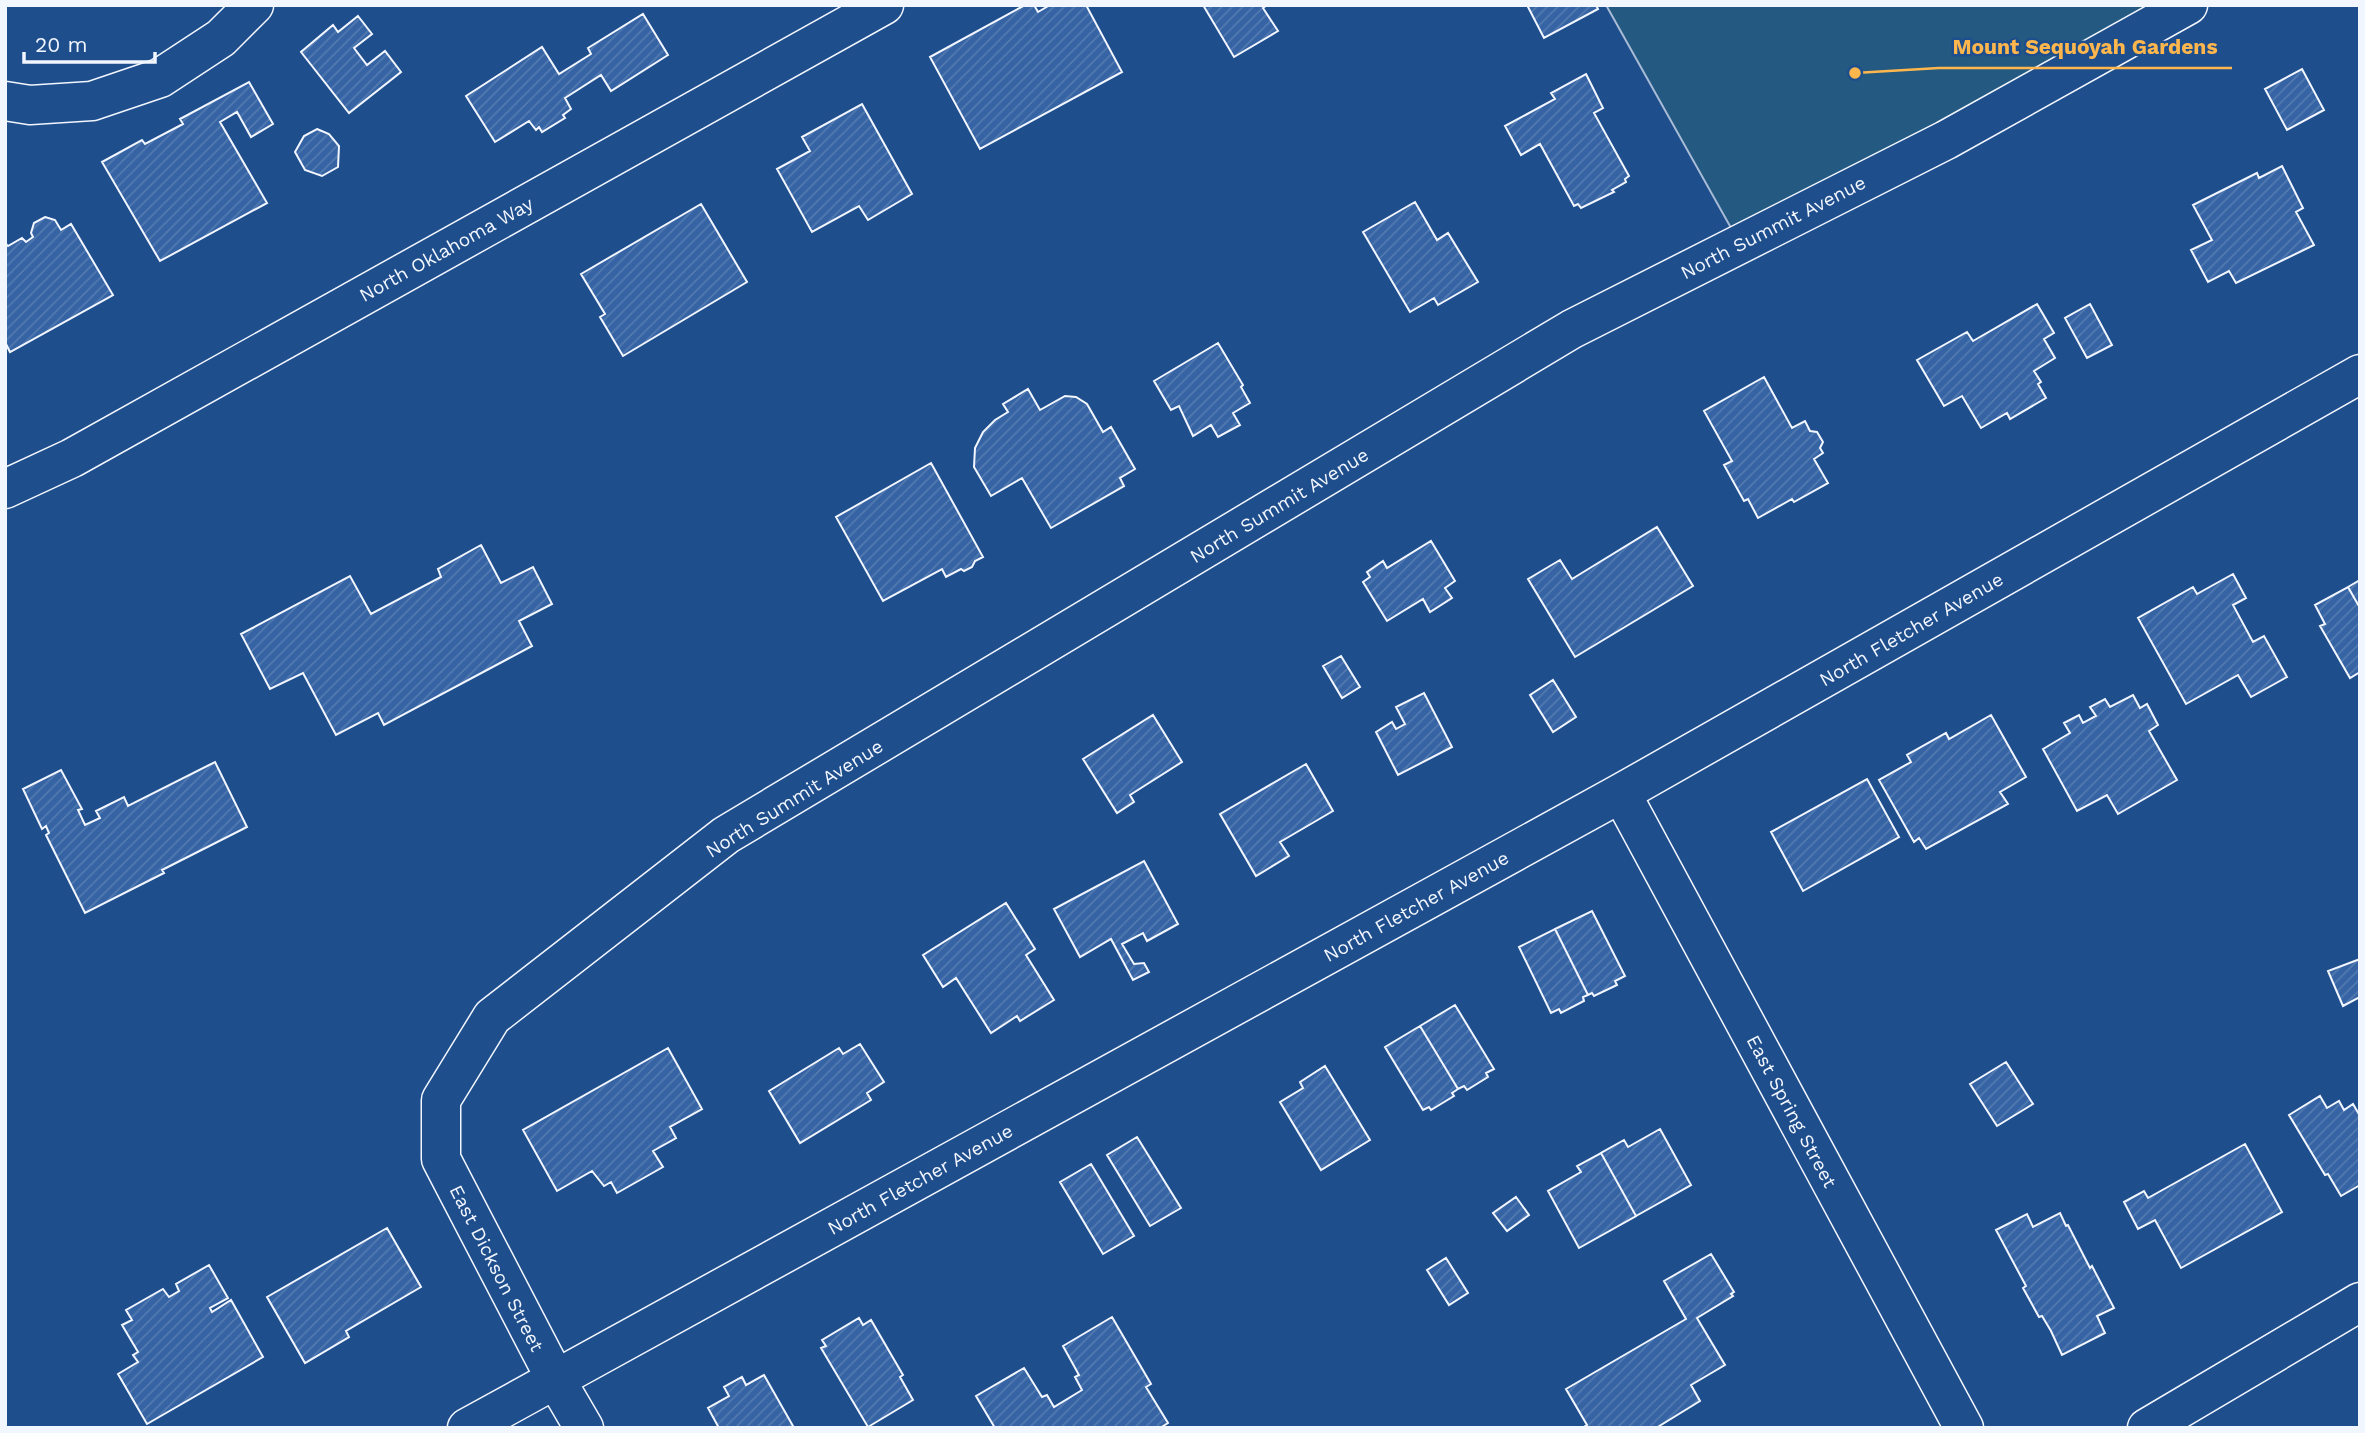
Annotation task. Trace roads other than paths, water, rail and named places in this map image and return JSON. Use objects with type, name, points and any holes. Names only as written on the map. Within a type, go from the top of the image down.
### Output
[{"type":"street","points":[[5,102],[30,105],[92,101],[160,78],[221,38],[254,5]]},
{"type":"street","name":"North Oklahoma Way","points":[[5,489],[72,458],[884,5]]},
{"type":"street","name":"North Summit Avenue","points":[[441,1100],[492,1017],[726,835],[1572,329],[1946,140],[2188,5]]},
{"type":"street","name":"North Fletcher Avenue","points":[[467,1428],[1621,793],[2360,374]]},
{"type":"street","name":"East Spring Street","points":[[1621,793],[1964,1428]]},
{"type":"street","name":"East Dickson Street","points":[[441,1100],[441,1159],[556,1380],[584,1428]]},
{"type":"street","points":[[2147,1428],[2360,1302]]},
{"type":"place","name":"Mount Sequoyah Gardens","points":[[1855,73]]}]
